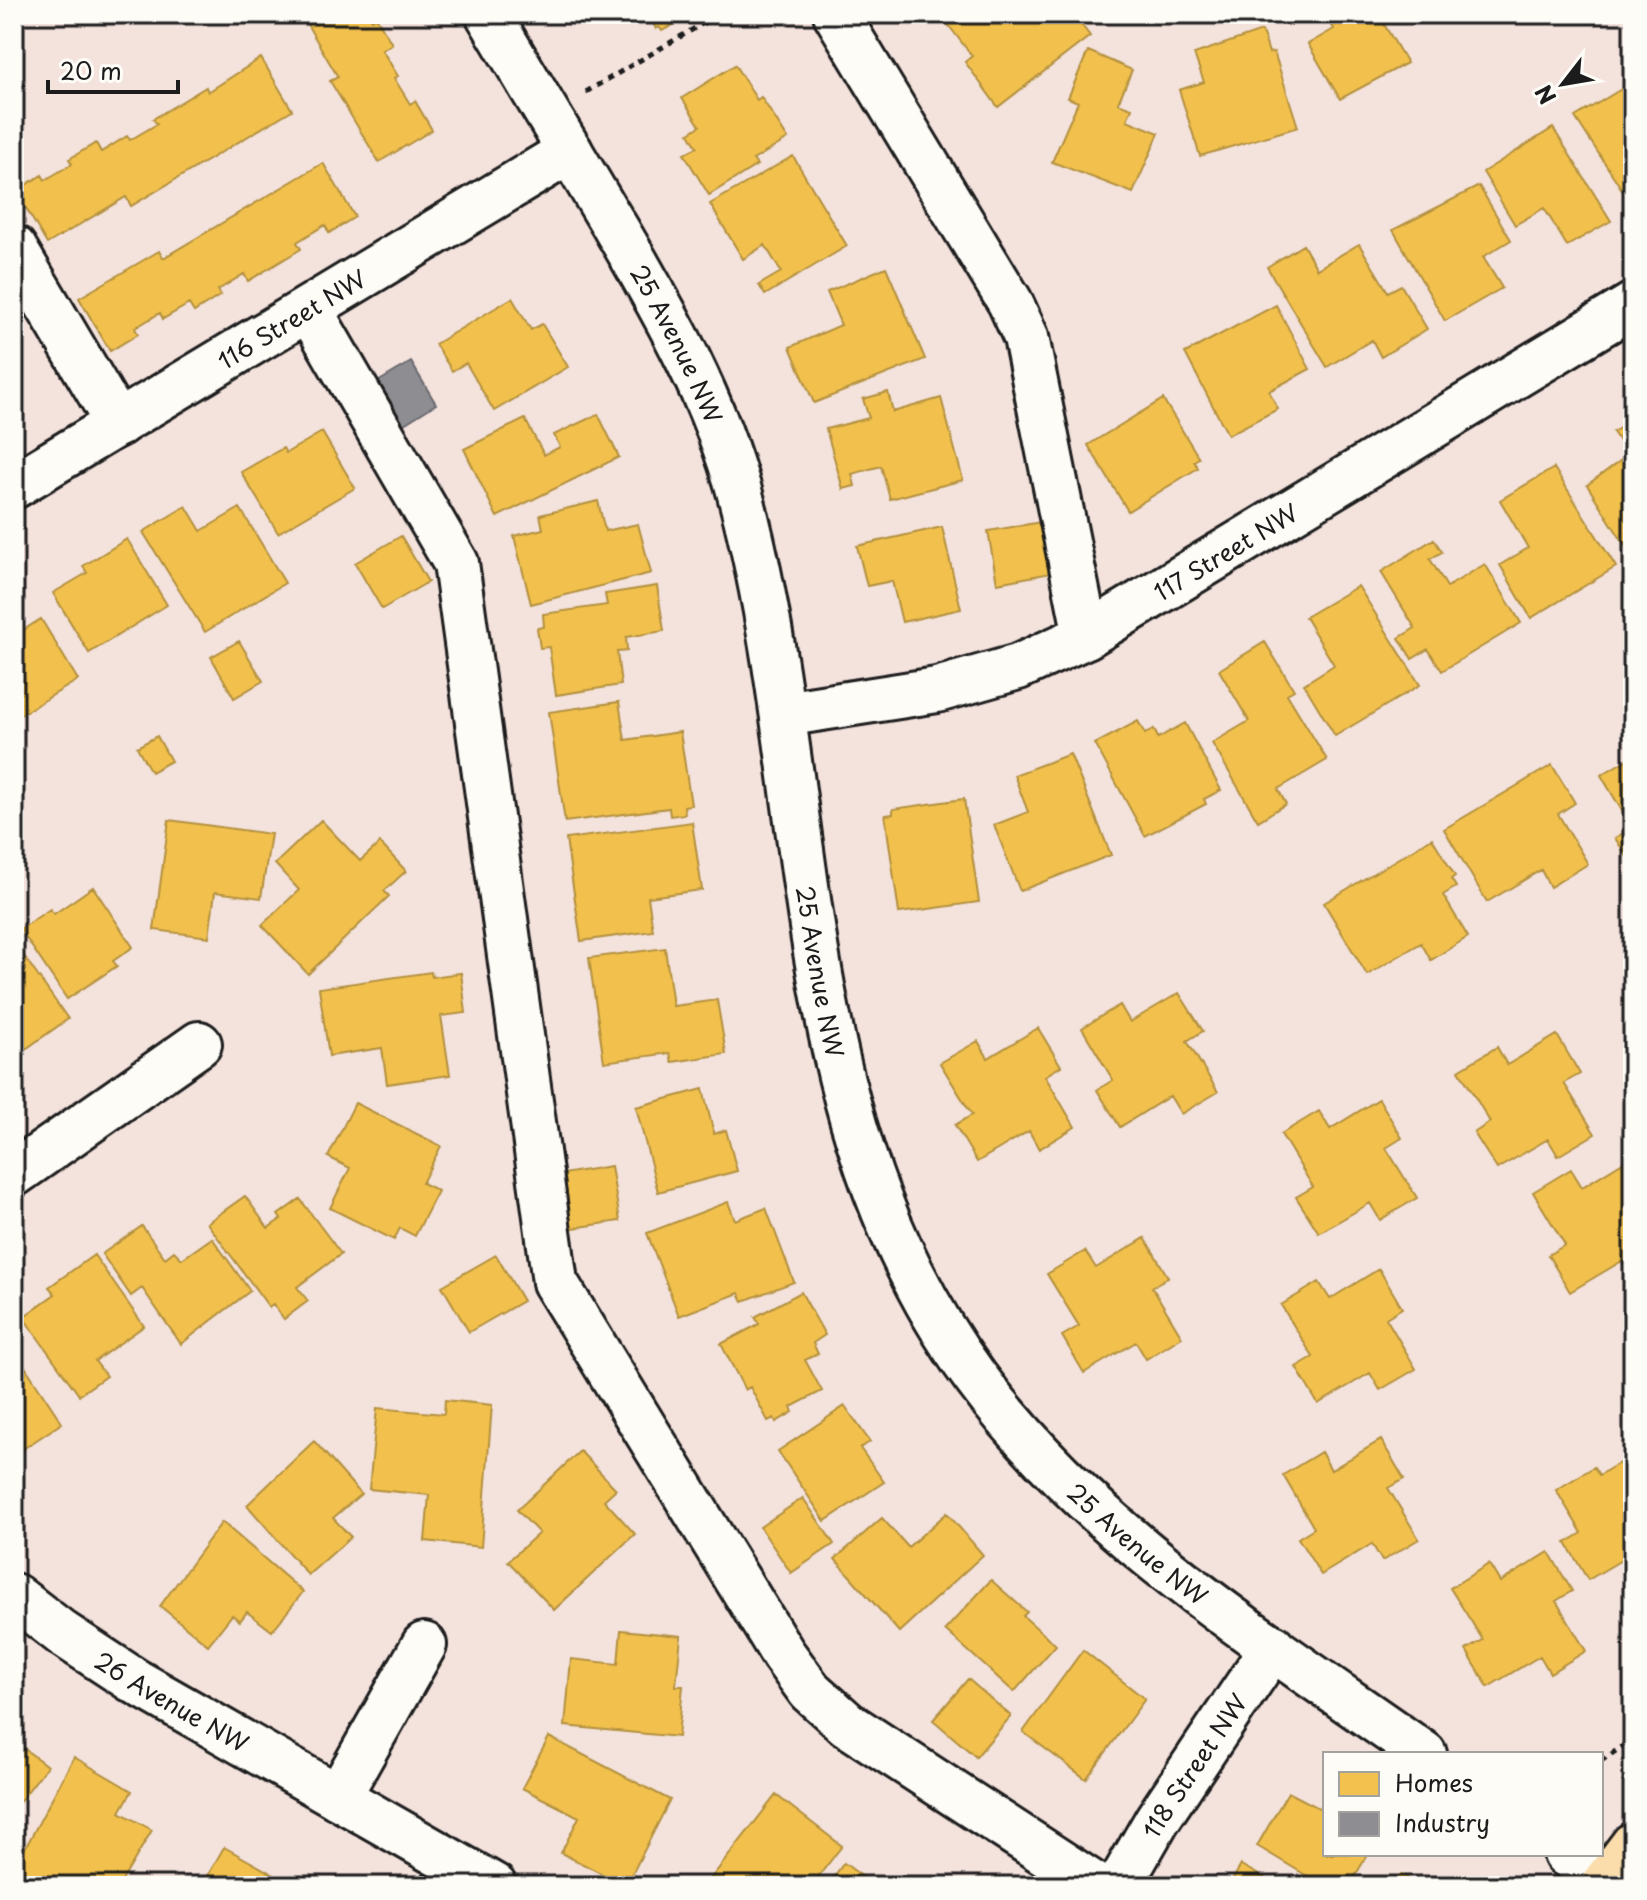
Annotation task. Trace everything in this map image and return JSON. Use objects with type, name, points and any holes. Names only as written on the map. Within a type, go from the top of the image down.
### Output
[{"type":"main road","points":[[1607,1884],[1633,1845]]},
{"type":"street","name":"25 Avenue NW","points":[[488,14],[667,315],[724,440],[756,563],[783,714],[819,968],[838,1077],[862,1155],[910,1269],[973,1375],[1022,1437],[1057,1474],[1139,1547],[1421,1752]]},
{"type":"street","points":[[836,14],[1010,302],[1026,337],[1086,636]]},
{"type":"street","name":"116 Street NW","points":[[14,486],[570,151]]},
{"type":"street","points":[[14,248],[118,424]]},
{"type":"street","name":"117 Street NW","points":[[783,714],[937,690],[1018,667],[1086,636],[1633,305]]},
{"type":"street","points":[[309,309],[456,563],[555,1282],[783,1654],[810,1691],[847,1724],[1096,1886]]},
{"type":"street","points":[[14,1174],[199,1044]]},
{"type":"street","name":"26 Avenue NW","points":[[14,1596],[63,1634],[133,1680],[494,1886]]},
{"type":"street","points":[[338,1797],[424,1645]]},
{"type":"street","name":"118 Street NW","points":[[1119,1886],[1157,1820],[1273,1647]]},
{"type":"street","points":[[1569,1856],[1607,1884]]},
{"type":"path","points":[[586,92],[719,14]]},
{"type":"path","points":[[1603,1760],[1623,1746],[1633,1733]]},
{"type":"building: Homes","points":[[301,14],[368,14],[372,20],[376,17],[392,44],[382,50],[398,76],[394,78],[410,104],[415,101],[432,130],[379,162],[330,81],[338,77]]},
{"type":"building: Homes","points":[[648,14],[693,14],[662,31],[659,27],[656,29]]},
{"type":"building: Homes","points":[[940,14],[1073,14],[1090,36],[998,107],[965,62],[972,56]]},
{"type":"building: Homes","points":[[1325,14],[1378,14],[1407,63],[1340,99],[1308,44],[1334,29]]},
{"type":"building: Homes","points":[[1262,31],[1269,53],[1274,52],[1298,127],[1200,156],[1179,90],[1204,82],[1194,54]]},
{"type":"building: Homes","points":[[1088,51],[1132,70],[1118,103],[1132,108],[1127,120],[1159,133],[1133,193],[1052,162],[1078,102],[1068,98]]},
{"type":"building: Homes","points":[[261,58],[292,110],[131,206],[126,197],[47,244],[16,191],[42,175],[45,180],[72,164],[69,159],[96,143],[101,152],[127,136],[130,140],[157,124],[153,119],[206,87],[208,92]]},
{"type":"building: Homes","points":[[735,65],[757,100],[761,97],[788,139],[753,160],[757,165],[709,195],[684,154],[697,147],[689,133],[700,126],[682,98]]},
{"type":"building: Homes","points":[[1633,82],[1633,204],[1632,205],[1575,117]]},
{"type":"building: Homes","points":[[1553,128],[1611,221],[1567,246],[1544,208],[1515,225],[1483,172]]},
{"type":"building: Homes","points":[[793,156],[847,246],[765,295],[759,285],[781,272],[765,245],[743,259],[710,204]]},
{"type":"building: Homes","points":[[323,163],[355,217],[329,233],[325,225],[297,242],[301,249],[248,281],[244,274],[218,290],[221,295],[194,312],[189,304],[163,319],[160,313],[135,328],[138,334],[110,351],[79,298],[159,251],[163,258]]},
{"type":"building: Homes","points":[[1479,186],[1511,240],[1483,257],[1502,288],[1445,321],[1393,230]]},
{"type":"building: Homes","points":[[1359,244],[1388,292],[1401,285],[1427,329],[1381,357],[1372,340],[1327,367],[1267,267],[1303,245],[1317,269]]},
{"type":"building: Homes","points":[[886,267],[925,359],[814,403],[790,347],[841,325],[827,292]]},
{"type":"building: Homes","points":[[512,298],[531,330],[542,324],[568,367],[494,411],[466,363],[452,371],[435,344]]},
{"type":"building: Homes","points":[[1276,305],[1310,369],[1269,391],[1278,409],[1228,435],[1185,353]]},
{"type":"building: Homes","points":[[888,392],[893,412],[941,398],[963,480],[890,499],[881,466],[852,474],[855,486],[843,489],[826,429],[869,418],[863,399]]},
{"type":"building: Homes","points":[[1163,399],[1199,458],[1194,461],[1198,468],[1128,511],[1088,445]]},
{"type":"building: Homes","points":[[598,414],[619,457],[497,517],[464,449],[525,419],[544,455],[560,447],[554,435]]},
{"type":"building: Homes","points":[[1633,420],[1633,543],[1626,547],[1587,485],[1628,455],[1613,432]]},
{"type":"building: Homes","points":[[322,432],[355,488],[278,533],[241,472],[283,448],[286,453]]},
{"type":"building: Homes","points":[[1554,468],[1616,567],[1531,618],[1500,565],[1528,548],[1500,500]]},
{"type":"building: Homes","points":[[598,501],[605,531],[638,524],[651,573],[531,604],[514,536],[543,529],[540,515]]},
{"type":"building: Homes","points":[[186,506],[201,531],[240,508],[285,583],[205,632],[143,532]]},
{"type":"building: Homes","points":[[1042,522],[1051,573],[997,583],[988,531]]},
{"type":"building: Homes","points":[[942,527],[961,609],[902,622],[892,581],[867,586],[857,546]]},
{"type":"building: Homes","points":[[401,536],[428,582],[382,609],[355,563]]},
{"type":"building: Homes","points":[[127,539],[167,605],[89,653],[53,593],[87,573],[83,566]]},
{"type":"building: Homes","points":[[1434,539],[1442,552],[1430,559],[1447,587],[1485,564],[1521,623],[1442,671],[1428,649],[1412,659],[1399,638],[1415,628],[1381,572]]},
{"type":"building: Homes","points":[[657,586],[664,631],[626,637],[627,651],[617,652],[621,685],[556,695],[549,647],[540,648],[537,628],[544,627],[543,614],[607,605],[605,594]]},
{"type":"building: Homes","points":[[1358,586],[1420,685],[1335,736],[1304,684],[1334,665],[1305,617]]},
{"type":"building: Homes","points":[[41,619],[78,680],[18,716],[14,709],[14,636]]},
{"type":"building: Homes","points":[[239,641],[263,681],[234,698],[211,657]]},
{"type":"building: Homes","points":[[1265,642],[1294,690],[1287,694],[1327,760],[1278,789],[1286,804],[1258,821],[1212,743],[1249,721],[1219,670]]},
{"type":"building: Homes","points":[[619,702],[625,740],[680,732],[691,805],[684,806],[685,814],[670,816],[669,808],[565,822],[549,712]]},
{"type":"building: Homes","points":[[1138,721],[1145,734],[1154,729],[1158,738],[1185,723],[1221,790],[1204,799],[1206,804],[1145,836],[1095,744]]},
{"type":"building: Homes","points":[[157,736],[171,761],[151,772],[137,747]]},
{"type":"building: Homes","points":[[1070,754],[1111,855],[1020,891],[994,825],[1028,812],[1014,775]]},
{"type":"building: Homes","points":[[1633,756],[1633,866],[1615,838],[1632,828],[1601,775]]},
{"type":"building: Homes","points":[[1552,765],[1575,803],[1558,814],[1588,864],[1550,887],[1541,870],[1487,902],[1444,829]]},
{"type":"building: Homes","points":[[964,799],[979,902],[899,913],[885,815],[893,814],[893,809]]},
{"type":"building: Homes","points":[[169,820],[271,834],[261,898],[215,892],[209,937],[154,930]]},
{"type":"building: Homes","points":[[321,820],[360,861],[380,843],[406,871],[384,891],[389,896],[308,974],[262,925],[299,890],[275,864]]},
{"type":"building: Homes","points":[[692,822],[702,890],[648,897],[653,931],[581,941],[566,839]]},
{"type":"building: Homes","points":[[1432,838],[1455,876],[1451,879],[1456,887],[1443,895],[1468,937],[1431,960],[1421,943],[1367,975],[1324,903]]},
{"type":"building: Homes","points":[[93,887],[133,947],[113,961],[117,966],[67,999],[20,929],[50,909],[54,914]]},
{"type":"building: Homes","points":[[14,942],[68,1019],[20,1053],[14,1045]]},
{"type":"building: Homes","points":[[665,948],[673,1006],[717,1000],[726,1054],[672,1062],[670,1053],[604,1062],[589,958]]},
{"type":"building: Homes","points":[[431,972],[432,977],[461,973],[466,1013],[441,1016],[450,1075],[387,1084],[382,1048],[329,1056],[319,988]]},
{"type":"building: Homes","points":[[1179,993],[1203,1031],[1187,1041],[1218,1092],[1181,1114],[1170,1096],[1120,1127],[1097,1090],[1113,1080],[1082,1028],[1120,1005],[1130,1022]]},
{"type":"building: Homes","points":[[1038,1028],[1061,1066],[1045,1076],[1075,1127],[1039,1149],[1029,1131],[977,1162],[955,1125],[972,1115],[940,1063],[978,1041],[988,1058]]},
{"type":"building: Homes","points":[[1557,1035],[1580,1074],[1564,1083],[1595,1134],[1558,1156],[1548,1139],[1497,1169],[1474,1133],[1490,1122],[1459,1070],[1497,1047],[1507,1065]]},
{"type":"building: Homes","points":[[703,1089],[714,1134],[726,1130],[737,1171],[658,1192],[636,1107]]},
{"type":"building: Homes","points":[[1379,1099],[1402,1138],[1386,1148],[1417,1198],[1380,1220],[1370,1203],[1319,1233],[1296,1197],[1313,1187],[1281,1134],[1319,1111],[1330,1129]]},
{"type":"building: Homes","points":[[355,1103],[441,1146],[422,1183],[438,1191],[415,1236],[400,1228],[394,1240],[330,1208],[350,1168],[328,1157]]},
{"type":"building: Homes","points":[[1631,1157],[1633,1278],[1622,1261],[1570,1292],[1548,1255],[1565,1245],[1533,1192],[1571,1169],[1582,1187]]},
{"type":"building: Homes","points":[[611,1166],[620,1221],[566,1229],[557,1175]]},
{"type":"building: Homes","points":[[245,1196],[268,1228],[281,1219],[278,1215],[300,1199],[341,1254],[297,1287],[308,1301],[284,1319],[273,1304],[269,1307],[207,1223]]},
{"type":"building: Homes","points":[[728,1202],[735,1220],[766,1208],[794,1282],[743,1301],[739,1293],[679,1316],[647,1233]]},
{"type":"building: Homes","points":[[142,1226],[165,1258],[174,1251],[182,1259],[212,1238],[250,1291],[181,1344],[142,1288],[131,1296],[102,1254]]},
{"type":"building: Homes","points":[[1145,1238],[1168,1277],[1152,1287],[1182,1337],[1146,1359],[1136,1342],[1084,1373],[1062,1336],[1079,1326],[1047,1274],[1085,1251],[1096,1268]]},
{"type":"building: Homes","points":[[94,1255],[144,1326],[95,1361],[106,1376],[79,1395],[23,1317],[55,1294],[49,1287]]},
{"type":"building: Homes","points":[[496,1255],[523,1301],[469,1332],[442,1286]]},
{"type":"building: Homes","points":[[1379,1269],[1402,1308],[1386,1318],[1416,1369],[1380,1390],[1370,1373],[1318,1404],[1296,1367],[1313,1357],[1281,1305],[1319,1282],[1330,1299]]},
{"type":"building: Homes","points":[[801,1292],[825,1335],[813,1343],[818,1354],[805,1360],[822,1391],[791,1407],[793,1412],[776,1422],[774,1418],[768,1421],[750,1387],[745,1390],[721,1344],[759,1324],[755,1317]]},
{"type":"building: Homes","points":[[14,1350],[62,1423],[14,1455]]},
{"type":"building: Homes","points":[[445,1400],[492,1405],[481,1547],[425,1541],[429,1495],[369,1489],[377,1408],[444,1414]]},
{"type":"building: Homes","points":[[845,1406],[870,1442],[860,1448],[884,1482],[825,1521],[778,1451]]},
{"type":"building: Homes","points":[[1381,1440],[1404,1479],[1388,1488],[1419,1539],[1382,1561],[1372,1544],[1321,1575],[1298,1538],[1314,1528],[1283,1475],[1321,1452],[1331,1470]]},
{"type":"building: Homes","points":[[314,1441],[361,1494],[333,1518],[351,1537],[308,1575],[247,1505]]},
{"type":"building: Homes","points":[[580,1451],[616,1489],[604,1500],[635,1534],[554,1610],[508,1561],[539,1533],[517,1510]]},
{"type":"building: Homes","points":[[1633,1455],[1633,1553],[1588,1580],[1566,1543],[1582,1533],[1556,1490],[1594,1467],[1599,1475]]},
{"type":"building: Homes","points":[[803,1498],[834,1544],[791,1573],[760,1527]]},
{"type":"building: Homes","points":[[947,1513],[983,1555],[899,1632],[835,1559],[882,1518],[908,1547]]},
{"type":"building: Homes","points":[[222,1522],[303,1592],[272,1631],[247,1612],[240,1621],[232,1615],[208,1645],[160,1606]]},
{"type":"building: Homes","points":[[1549,1552],[1572,1591],[1556,1601],[1586,1651],[1550,1673],[1540,1656],[1488,1687],[1466,1650],[1483,1640],[1450,1588],[1489,1564],[1500,1582]]},
{"type":"building: Homes","points":[[991,1580],[1027,1612],[1023,1616],[1056,1645],[1014,1692],[945,1630]]},
{"type":"building: Homes","points":[[621,1630],[681,1636],[676,1686],[683,1686],[678,1737],[565,1726],[571,1659],[618,1664]]},
{"type":"building: Homes","points":[[1083,1650],[1145,1699],[1086,1779],[1023,1732]]},
{"type":"building: Homes","points":[[968,1679],[1011,1716],[976,1757],[933,1720]]},
{"type":"building: Homes","points":[[549,1737],[670,1800],[626,1886],[561,1853],[579,1817],[522,1788]]},
{"type":"building: Homes","points":[[14,1741],[47,1766],[14,1809]]},
{"type":"building: Homes","points":[[74,1757],[132,1791],[120,1812],[152,1830],[119,1886],[19,1886],[14,1883],[14,1869]]},
{"type":"building: Homes","points":[[1288,1792],[1323,1810],[1323,1856],[1367,1856],[1349,1886],[1324,1886],[1257,1846]]},
{"type":"building: Homes","points":[[776,1795],[842,1846],[811,1886],[705,1886]]},
{"type":"building: Homes","points":[[224,1847],[283,1880],[279,1886],[202,1886]]},
{"type":"building: Homes","points":[[844,1863],[875,1886],[827,1886]]},
{"type":"building: Homes","points":[[1241,1865],[1278,1886],[1229,1886]]},
{"type":"building: Homes","points":[[1401,1874],[1422,1886],[1394,1886]]},
{"type":"building: Industry","points":[[411,362],[436,404],[396,429],[371,386]]}]
